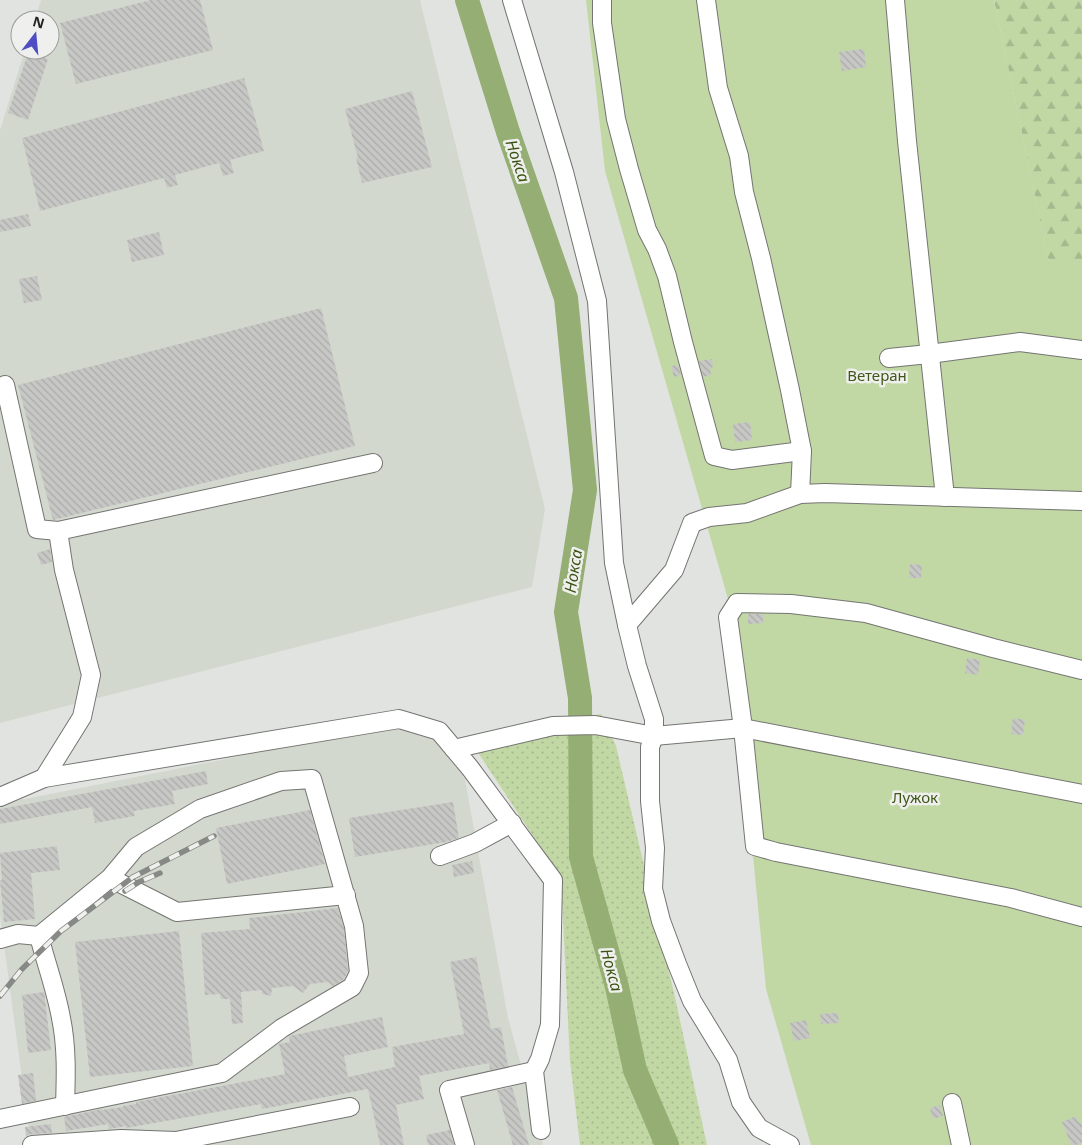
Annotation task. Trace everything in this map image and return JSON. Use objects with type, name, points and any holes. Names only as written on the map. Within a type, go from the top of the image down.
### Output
[{"type":"street","points":[[512,0],[564,172],[597,301],[614,563],[637,666],[654,719],[654,736],[650,747],[650,801],[655,848],[653,889],[661,921],[692,1001],[728,1060],[741,1102],[759,1128],[790,1145]]},
{"type":"street","points":[[602,0],[602,23],[616,119],[647,230],[657,249],[667,276],[714,456],[732,460],[802,451]]},
{"type":"street","points":[[706,0],[718,88],[739,156],[744,192],[765,277],[802,451],[800,494]]},
{"type":"street","points":[[895,0],[907,141],[945,497]]},
{"type":"street","points":[[889,358],[1020,342],[1082,350]]},
{"type":"street","points":[[5,385],[37,528],[58,531],[373,463]]},
{"type":"street","points":[[627,625],[674,570],[692,524],[709,517],[747,513],[800,494],[825,493],[1082,501]]},
{"type":"street","points":[[44,778],[82,717],[91,675],[64,570],[58,531]]},
{"type":"street","points":[[1082,670],[866,613],[791,604],[737,603],[728,617],[743,728],[755,846],[776,852],[1011,898],[1082,917]]},
{"type":"street","points":[[0,797],[44,778],[399,719],[439,731],[470,768],[553,880],[550,1025],[540,1059],[534,1071],[541,1130]]},
{"type":"street","points":[[454,749],[553,726],[595,725],[654,736],[743,728],[1082,794]]},
{"type":"street","points":[[0,939],[18,934],[39,936],[110,878],[136,847],[200,809],[281,781],[312,779],[354,926],[359,973],[352,987],[282,1028],[222,1073],[0,1119]]},
{"type":"street","points":[[440,856],[475,843],[512,823]]},
{"type":"street","points":[[110,878],[177,912],[346,895]]},
{"type":"street","points":[[39,936],[62,1019],[66,1060],[65,1106]]},
{"type":"street","points":[[464,1145],[449,1090],[534,1071]]},
{"type":"street","points":[[952,1103],[961,1145]]},
{"type":"street","points":[[32,1145],[121,1140],[176,1141],[350,1107]]},
{"type":"shaded area","points":[[41,0],[420,0],[545,509],[532,587],[0,723],[0,130],[22,60],[60,60],[60,10],[38,10]]},
{"type":"shaded area","points":[[397,725],[436,736],[465,779],[508,1018],[543,1145],[31,1145],[0,915],[0,804]]},
{"type":"green space","name":"Ветеран","points":[[586,0],[994,0],[1049,262],[1082,264],[1082,1145],[811,1145],[766,989],[728,599],[605,171]]},
{"type":"green space","points":[[994,0],[1082,0],[1082,264],[1049,263]]},
{"type":"green space","points":[[601,714],[616,746],[676,1002],[707,1145],[580,1145],[570,1061],[561,878],[467,736]]},
{"type":"building","points":[[151,0],[200,0],[213,50],[76,84],[60,23]]},
{"type":"building","points":[[864,49],[866,67],[842,71],[839,52]]},
{"type":"building","points":[[26,60],[48,60],[28,120],[8,113]]},
{"type":"building","points":[[244,78],[264,151],[230,160],[234,173],[223,176],[219,163],[175,175],[178,185],[167,188],[164,178],[40,211],[22,138]]},
{"type":"building","points":[[412,91],[432,167],[362,183],[356,158],[358,158],[345,109]]},
{"type":"building","points":[[28,214],[31,226],[0,232],[0,220]]},
{"type":"building","points":[[159,232],[164,255],[132,262],[127,240]]},
{"type":"building","points":[[37,276],[42,300],[24,303],[19,279]]},
{"type":"building","points":[[321,308],[355,446],[53,520],[18,385]]},
{"type":"building","points":[[712,359],[711,375],[703,377],[699,361]]},
{"type":"building","points":[[678,365],[681,375],[674,377],[671,366]]},
{"type":"building","points":[[750,422],[752,440],[735,442],[733,424]]},
{"type":"building","points":[[50,549],[52,562],[41,565],[37,553]]},
{"type":"building","points":[[910,564],[922,565],[921,578],[909,578]]},
{"type":"building","points":[[748,614],[763,614],[763,623],[748,624]]},
{"type":"building","points":[[967,658],[980,660],[978,675],[965,673]]},
{"type":"building","points":[[1013,718],[1025,720],[1023,735],[1011,734]]},
{"type":"building","points":[[206,771],[208,784],[172,791],[175,804],[134,811],[135,816],[95,823],[92,807],[0,824],[0,809]]},
{"type":"building","points":[[453,802],[459,838],[446,842],[355,857],[349,818]]},
{"type":"building","points":[[310,810],[325,864],[227,884],[216,828]]},
{"type":"building","points":[[57,846],[60,870],[31,873],[35,919],[4,922],[0,880],[2,880],[0,853]]},
{"type":"building","points":[[472,861],[474,873],[454,877],[452,865]]},
{"type":"building","points":[[338,908],[344,928],[348,971],[344,979],[333,986],[328,982],[310,984],[303,993],[293,986],[272,988],[271,996],[262,994],[262,990],[241,992],[243,1023],[232,1024],[230,999],[221,999],[220,994],[205,995],[201,933],[250,929],[249,918]]},
{"type":"building","points":[[179,931],[193,1066],[90,1077],[75,942]]},
{"type":"building","points":[[476,957],[491,1029],[501,1027],[508,1066],[490,1070],[489,1063],[419,1076],[424,1099],[396,1105],[404,1145],[380,1145],[368,1089],[262,1109],[261,1104],[126,1128],[126,1126],[109,1129],[108,1124],[66,1131],[64,1117],[285,1074],[279,1044],[290,1042],[289,1036],[382,1017],[388,1047],[344,1056],[348,1077],[395,1067],[392,1047],[464,1034],[450,962]]},
{"type":"building","points":[[44,992],[51,1050],[28,1053],[22,995]]},
{"type":"building","points":[[838,1013],[839,1023],[821,1024],[820,1014]]},
{"type":"building","points":[[806,1020],[810,1038],[794,1041],[790,1023]]},
{"type":"building","points":[[33,1073],[36,1101],[22,1104],[18,1075]]},
{"type":"building","points":[[512,1087],[529,1145],[513,1145],[497,1090]]},
{"type":"building","points":[[940,1105],[943,1116],[933,1119],[930,1108]]},
{"type":"building","points":[[1076,1116],[1079,1123],[1082,1122],[1082,1143],[1071,1145],[1062,1122]]},
{"type":"building","points":[[51,1124],[52,1133],[26,1136],[25,1127]]},
{"type":"building","points":[[450,1130],[454,1145],[428,1145],[426,1135]]},
{"type":"waterway","name":"Нокса","points":[[467,0],[508,132],[566,298],[585,490],[566,612],[580,698],[581,857],[617,987],[635,1070],[667,1145]]},
{"type":"railway","points":[[0,996],[22,969],[61,931],[133,877],[214,836]]},
{"type":"railway","points":[[125,891],[139,882],[160,873]]},
{"type":"park label","name":"Лужок","points":[[915,797]]}]
